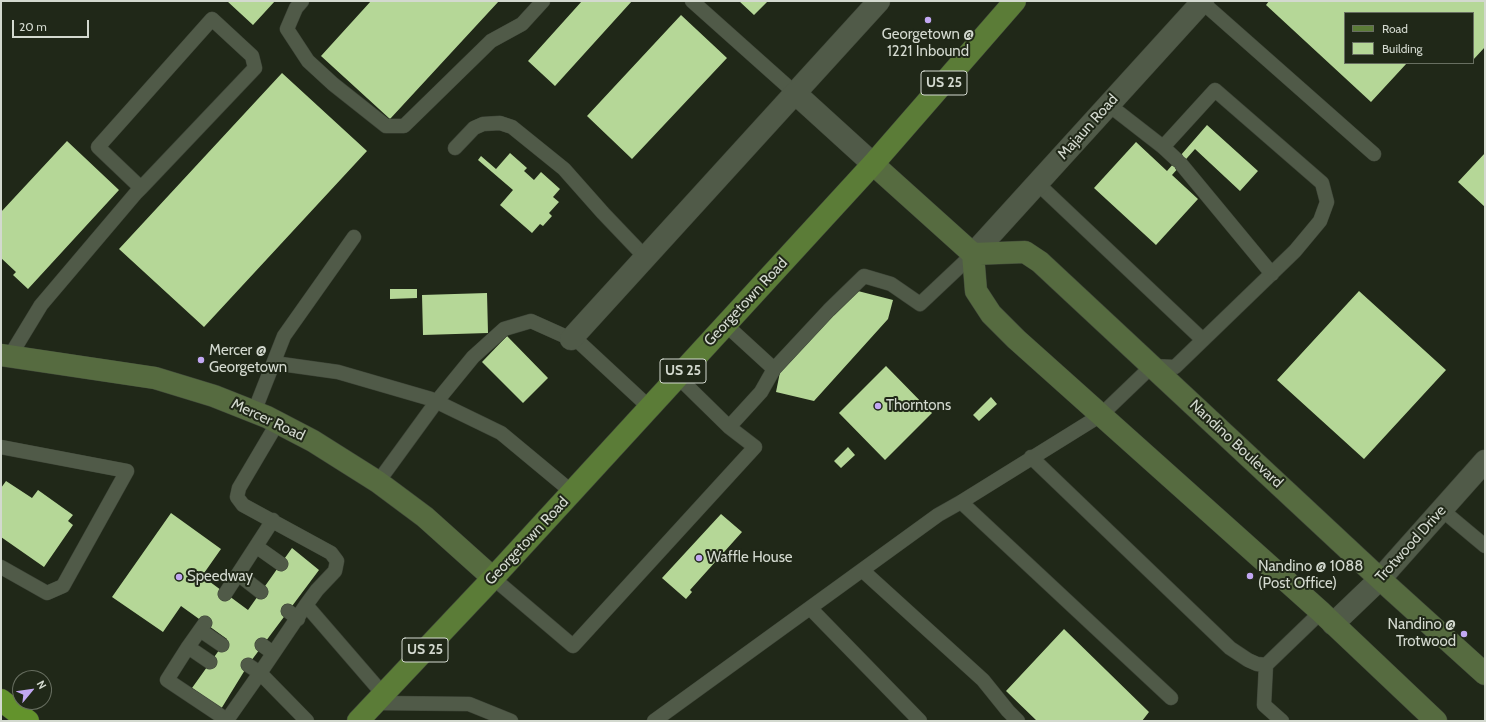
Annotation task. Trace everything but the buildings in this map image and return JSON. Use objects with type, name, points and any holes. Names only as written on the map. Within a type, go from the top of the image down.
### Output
[{"type":"highway","points":[[1,700],[28,721]]},
{"type":"main road","name":"Georgetown Road","points":[[358,721],[650,408],[873,164],[1015,1]]},
{"type":"street","points":[[571,339],[879,1]]},
{"type":"street","name":"Majaun Road","points":[[973,254],[1203,2]]},
{"type":"street","points":[[795,94],[973,254],[976,291],[991,314],[1016,339],[1327,618],[1436,721]]},
{"type":"street","name":"Nandino Boulevard","points":[[973,254],[1025,252],[1040,262],[1380,579],[1485,674]]},
{"type":"street","name":"Mercer Road","points":[[6,356],[155,378],[214,396],[278,422],[313,441],[378,482],[425,517],[492,578]]},
{"type":"street","name":"Trotwood Drive","points":[[1327,618],[1380,579],[1485,461]]},
{"type":"lane","points":[[302,1],[296,8],[287,29],[308,61],[333,84],[386,126],[404,126],[491,41],[522,24],[543,1]]},
{"type":"lane","points":[[692,1],[795,94]]},
{"type":"lane","points":[[1203,2],[1374,154]]},
{"type":"lane","points":[[6,356],[41,306],[141,188],[255,68],[252,56],[212,19],[98,146],[141,188]]},
{"type":"lane","points":[[657,720],[938,514],[961,502],[1031,457],[1101,415],[1152,366],[1176,367],[1295,251],[1320,220],[1327,202],[1322,183],[1215,90],[1163,147]]},
{"type":"lane","points":[[1109,105],[1163,147],[1179,162],[1272,274]]},
{"type":"lane","points":[[455,148],[474,128],[484,124],[500,124],[512,127],[564,169],[603,214],[645,257]]},
{"type":"lane","points":[[1037,183],[1203,340]]},
{"type":"lane","points":[[254,412],[284,336],[354,237]]},
{"type":"lane","points":[[729,427],[761,392],[774,369],[829,310],[864,276],[891,284],[920,304],[973,254]]},
{"type":"lane","points":[[378,482],[437,401],[473,357],[504,329],[531,321],[580,343],[650,408]]},
{"type":"lane","points":[[726,325],[774,369]]},
{"type":"lane","points":[[274,363],[338,372],[437,401],[501,433],[572,492]]},
{"type":"lane","points":[[492,578],[573,646],[755,447],[729,427],[678,377]]},
{"type":"lane","points":[[222,645],[202,626],[167,680],[227,720],[242,687],[260,673],[268,649],[293,615],[306,605],[313,587],[334,571],[336,561],[330,553],[273,520],[243,505],[237,497],[239,488],[278,422]]},
{"type":"lane","points":[[1,447],[127,472],[63,586],[46,594],[1,567]]},
{"type":"lane","points":[[1031,457],[1230,648],[1248,660],[1257,664],[1266,665],[1327,618]]},
{"type":"lane","points":[[961,502],[1171,698]]},
{"type":"lane","points":[[1442,510],[1485,546]]},
{"type":"lane","points":[[225,594],[257,547],[273,520]]},
{"type":"lane","points":[[257,547],[281,564]]},
{"type":"lane","points":[[862,570],[983,680],[1018,721]]},
{"type":"lane","points":[[238,574],[261,592]]},
{"type":"lane","points":[[306,605],[379,699],[469,704],[511,721]]},
{"type":"lane","points":[[810,608],[920,721]]},
{"type":"lane","points":[[188,647],[210,662]]},
{"type":"lane","points":[[248,665],[260,673],[308,721]]},
{"type":"lane","points":[[1266,665],[1264,705],[1282,721]]},
{"type":"place","name":"Georgetown @ 1221 Inbound","points":[[928,20]]},
{"type":"place","name":"Mercer @ Georgetown","points":[[201,360]]},
{"type":"place","name":"Thorntons","points":[[878,406]]},
{"type":"place","name":"Waffle House","points":[[699,558]]},
{"type":"place","name":"Nandino @ 1088 (Post Office)","points":[[1250,576]]},
{"type":"place","name":"Speedway","points":[[179,577]]},
{"type":"place","name":"Nandino @ Trotwood","points":[[1464,634]]}]
